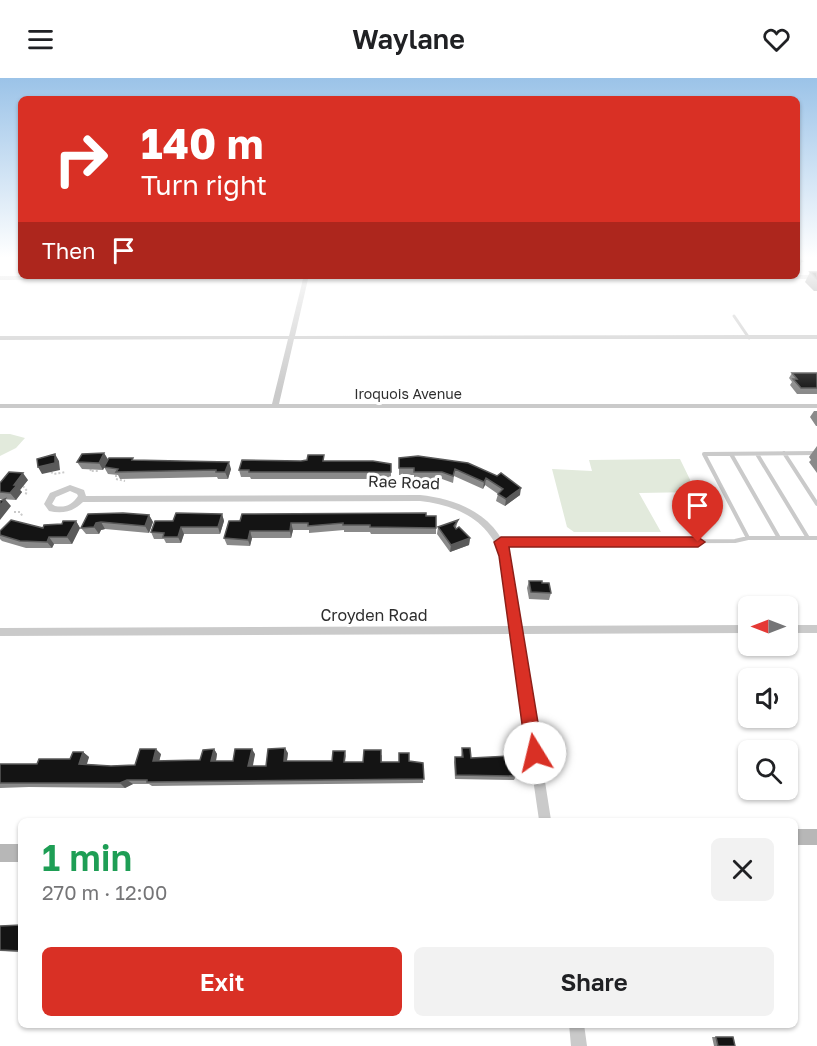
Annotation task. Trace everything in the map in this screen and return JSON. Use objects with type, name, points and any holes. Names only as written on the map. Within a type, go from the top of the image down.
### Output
[{"type":"street","points":[[274,406],[300,302]]},
{"type":"street","points":[[0,339],[817,338]]},
{"type":"street","name":"Iroquois Avenue","points":[[0,406],[817,406]]},
{"type":"street","name":"Rae Road","points":[[81,499],[430,499],[452,503],[474,514],[485,522],[501,542],[505,556],[545,818]]},
{"type":"street","name":"Croyden Road","points":[[0,632],[738,629]]},
{"type":"street","points":[[798,629],[817,629]]},
{"type":"street","points":[[798,837],[817,837]]},
{"type":"street","points":[[0,853],[18,853]]},
{"type":"street","points":[[577,1028],[579,1046]]},
{"type":"lane","points":[[734,316],[749,338]]},
{"type":"lane","points":[[783,453],[817,504]]},
{"type":"lane","points":[[748,538],[704,454],[817,453]]},
{"type":"lane","points":[[731,454],[779,538]]},
{"type":"lane","points":[[757,454],[808,538]]},
{"type":"lane","points":[[501,542],[641,543],[735,541],[748,538],[817,538]]},
{"type":"path","points":[[91,470],[98,471]]},
{"type":"path","points":[[51,472],[66,472]]},
{"type":"path","points":[[116,475],[116,479],[125,481]]},
{"type":"path","points":[[23,486],[27,489],[25,496]]},
{"type":"path","points":[[14,512],[20,512],[23,517]]},
{"type":"shaded area","points":[[0,434],[25,438],[16,448],[0,456]]},
{"type":"shaded area","points":[[680,459],[696,492],[639,493],[661,532],[574,532],[567,527],[552,469],[592,471],[589,460]]},
{"type":"building","points":[[792,373],[817,373],[817,388],[801,388],[793,379],[797,379]]},
{"type":"building","points":[[104,453],[99,463],[77,462],[82,454]]},
{"type":"building","points":[[55,454],[55,463],[38,467],[37,459]]},
{"type":"building","points":[[308,455],[324,455],[323,461],[373,461],[391,464],[391,472],[249,472],[249,470],[239,470],[242,460],[301,461],[307,460]]},
{"type":"building","points":[[418,456],[468,463],[497,476],[501,473],[521,488],[506,499],[498,494],[503,489],[486,478],[484,482],[455,469],[453,476],[442,472],[414,472],[414,468],[399,468],[399,458]]},
{"type":"building","points":[[109,458],[229,462],[225,472],[216,472],[216,470],[116,472],[118,469],[104,467]]},
{"type":"building","points":[[9,472],[23,473],[10,493],[0,492],[0,483]]},
{"type":"building","points":[[176,513],[222,514],[218,527],[181,527],[178,537],[163,537],[164,533],[151,532],[155,521],[173,521]]},
{"type":"building","points":[[426,513],[426,516],[436,516],[436,528],[370,527],[370,525],[343,525],[343,523],[308,526],[308,523],[291,523],[290,531],[250,531],[248,540],[224,538],[229,521],[240,521],[242,514]]},
{"type":"building","points":[[88,514],[149,515],[145,526],[101,522],[96,523],[94,527],[81,528]]},
{"type":"building","points":[[11,520],[43,528],[44,525],[76,521],[67,537],[49,537],[47,542],[20,541],[0,535],[0,531]]},
{"type":"building","points":[[458,520],[454,526],[456,529],[459,527],[470,538],[451,545],[438,527]]},
{"type":"building","points":[[529,581],[549,583],[551,593],[531,592]]},
{"type":"building","points":[[285,748],[284,761],[332,761],[333,751],[345,751],[344,762],[363,762],[364,750],[381,750],[381,762],[399,762],[399,753],[409,753],[409,761],[423,763],[424,779],[147,782],[147,780],[127,780],[120,783],[0,783],[0,764],[37,764],[39,759],[70,759],[73,752],[83,752],[79,764],[111,766],[135,765],[140,749],[156,749],[153,761],[200,760],[203,750],[214,749],[211,761],[233,761],[235,749],[252,749],[248,766],[266,766],[268,749]]},
{"type":"building","points":[[462,748],[470,748],[471,758],[509,756],[509,763],[515,763],[516,776],[456,775],[455,757],[463,757]]},
{"type":"building","points":[[18,925],[18,951],[0,950],[0,926]]},
{"type":"building","points":[[716,1037],[733,1037],[735,1046],[718,1046]]},
{"type":"route","points":[[535,753],[501,542],[698,542]]}]
